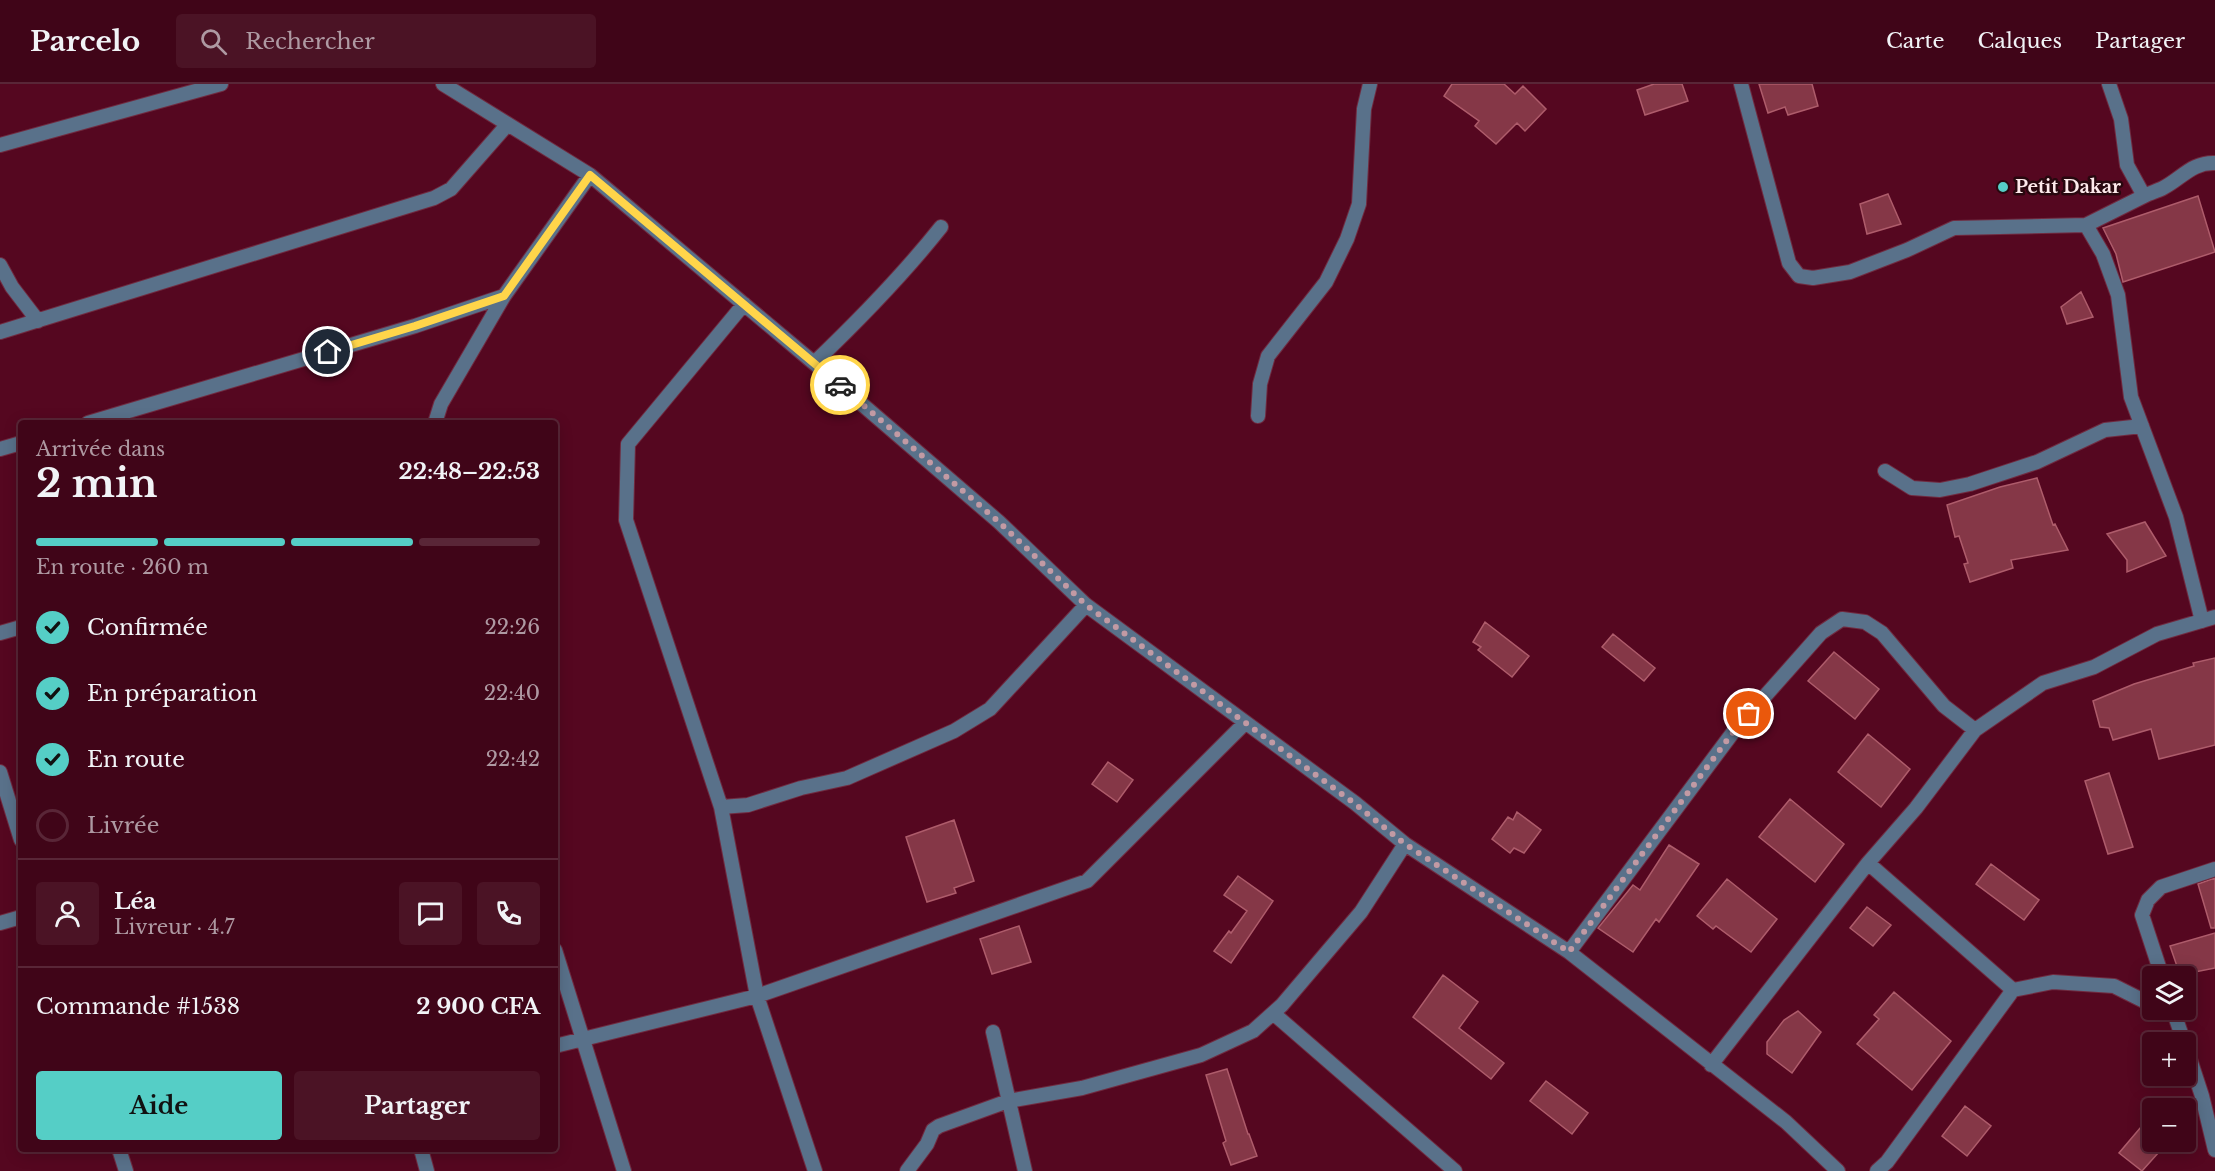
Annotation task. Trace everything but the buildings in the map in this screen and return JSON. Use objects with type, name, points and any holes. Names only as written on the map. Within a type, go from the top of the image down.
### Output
[{"type":"street","points":[[0,145],[191,88],[222,84]]},
{"type":"street","points":[[443,84],[590,175],[999,522],[1086,605],[1354,803],[1405,844],[1569,952],[1786,1122],[1838,1171]]},
{"type":"street","points":[[1258,416],[1260,384],[1268,356],[1326,282],[1347,239],[1359,204],[1364,109],[1370,84]]},
{"type":"street","points":[[1741,84],[1789,263],[1799,276],[1813,278],[1850,272],[1907,250],[1954,228],[2086,225],[2163,188],[2182,174],[2203,163],[2215,163]]},
{"type":"street","points":[[2109,84],[2121,119],[2127,165],[2144,196]]},
{"type":"street","points":[[0,332],[434,198],[451,189],[507,125]]},
{"type":"street","points":[[436,420],[441,404],[504,296],[590,175]]},
{"type":"street","points":[[1711,1065],[1868,863],[1916,808],[1975,730],[2043,683],[2094,667],[2157,634],[2209,619],[2131,397],[2118,295],[2103,254],[2086,225]]},
{"type":"street","points":[[814,363],[859,320],[916,259],[941,227]]},
{"type":"street","points":[[0,265],[12,287],[38,321]]},
{"type":"street","points":[[98,420],[415,326],[504,296]]},
{"type":"street","points":[[744,304],[628,444],[626,520],[721,807],[757,996],[815,1171]]},
{"type":"street","points":[[1885,471],[1912,488],[1940,490],[1970,484],[2037,462],[2105,430],[2142,426]]},
{"type":"street","points":[[0,449],[18,444]]},
{"type":"street","points":[[721,807],[748,805],[801,788],[847,778],[954,731],[990,709],[1086,605]]},
{"type":"street","points":[[1569,952],[1734,731],[1821,633],[1842,619],[1865,622],[1882,633],[1944,706],[1975,730]]},
{"type":"street","points":[[0,633],[18,628]]},
{"type":"street","points":[[558,1045],[757,996],[1087,881],[1245,723]]},
{"type":"street","points":[[0,772],[18,829]]},
{"type":"street","points":[[907,1171],[927,1144],[933,1130],[1008,1101],[1082,1088],[1201,1055],[1253,1031],[1273,1013],[1361,912],[1405,844]]},
{"type":"street","points":[[1868,863],[2013,990]]},
{"type":"street","points":[[2159,966],[2142,915],[2148,900],[2161,887],[2215,869]]},
{"type":"street","points":[[0,923],[18,918]]},
{"type":"street","points":[[558,960],[624,1171]]},
{"type":"street","points":[[1876,1171],[1887,1162],[2013,990],[2053,982],[2114,986],[2142,1000]]},
{"type":"street","points":[[1273,1013],[1455,1171]]},
{"type":"street","points":[[993,1032],[1025,1171]]},
{"type":"street","points":[[2196,1068],[2208,1094],[2215,1150]]},
{"type":"street","points":[[120,1152],[126,1171]]},
{"type":"street","points":[[422,1152],[427,1171]]},
{"type":"way so far","points":[[840,385],[999,522],[1086,605],[1354,803],[1405,844],[1569,952],[1749,714]]},
{"type":"place","name":"Petit Dakar","points":[[2003,187]]},
{"type":"route","points":[[328,352],[504,296],[590,175],[840,385]]}]
